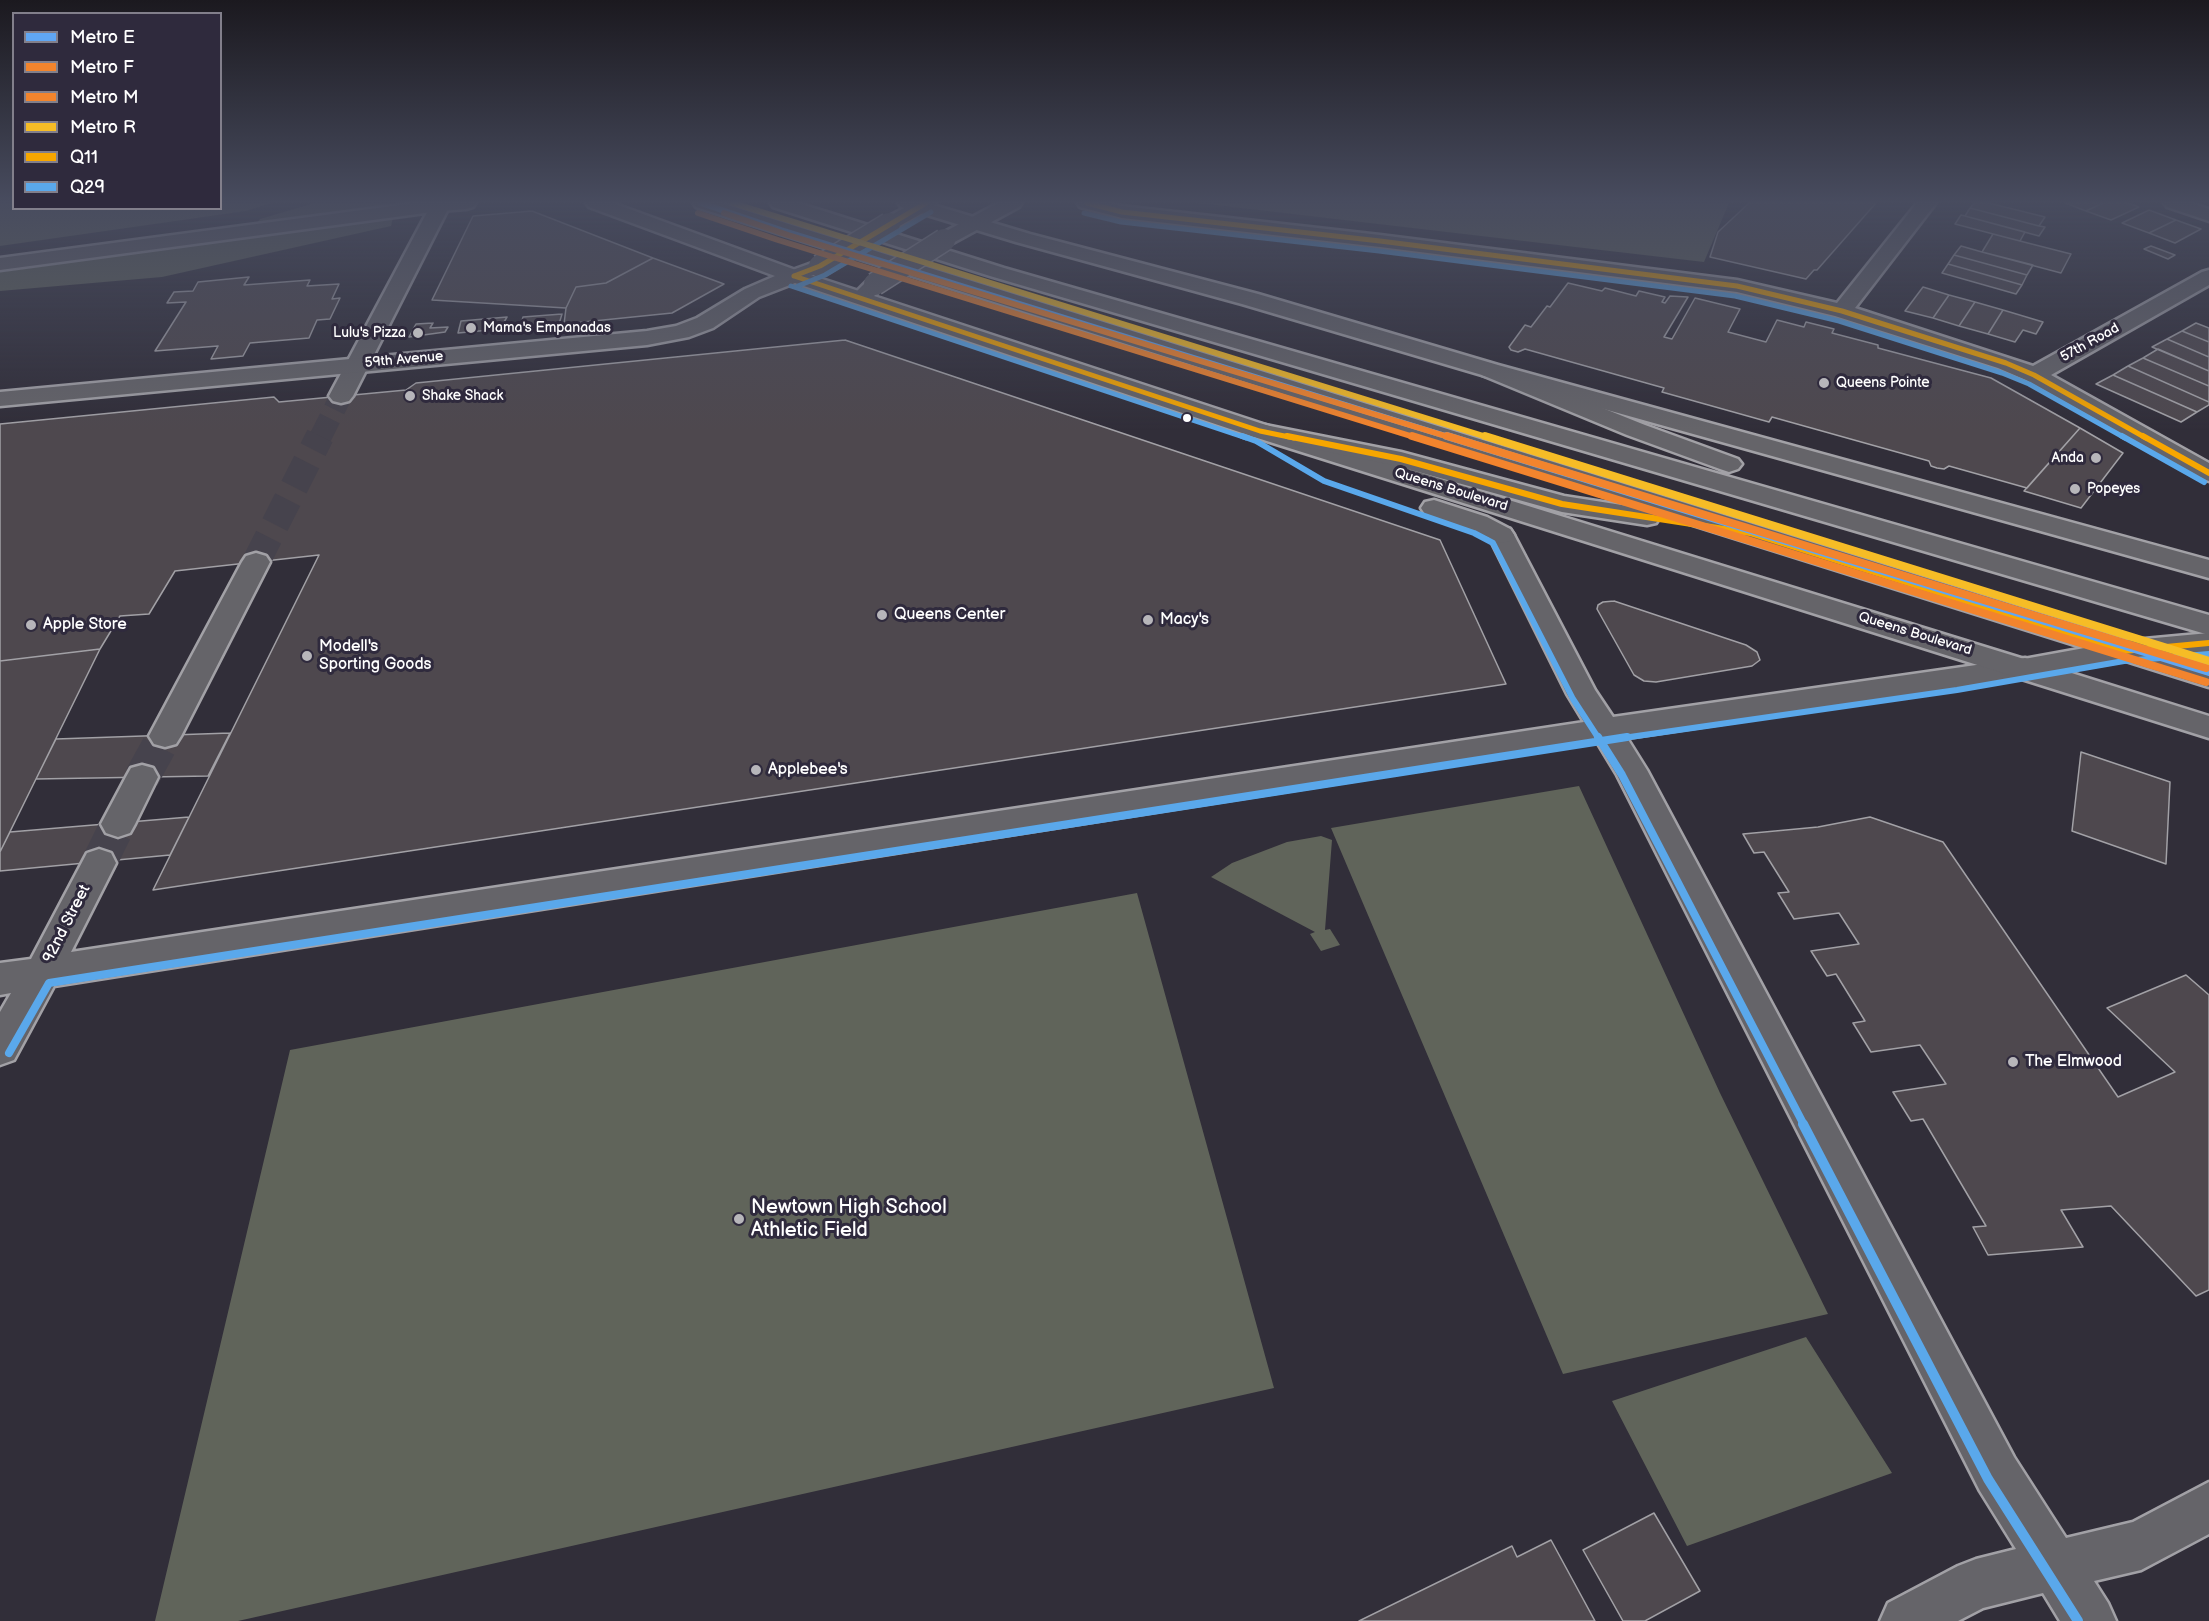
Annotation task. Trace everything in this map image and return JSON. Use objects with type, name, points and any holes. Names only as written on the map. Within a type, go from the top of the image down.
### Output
[{"type":"main road","points":[[341,396],[401,279]]},
{"type":"main road","name":"59th Avenue","points":[[0,399],[635,339],[681,332],[705,323],[752,293],[787,279]]},
{"type":"main road","name":"Queens Boulevard","points":[[807,279],[868,291],[1260,431],[2025,668],[2209,728]]},
{"type":"main road","points":[[868,291],[886,279]]},
{"type":"main road","points":[[943,279],[2209,677]]},
{"type":"main road","points":[[1020,279],[2209,625]]},
{"type":"main road","points":[[1174,279],[1491,370],[2209,569]]},
{"type":"main road","points":[[1677,279],[1743,287],[1842,310],[2006,363],[2034,375],[2209,473]]},
{"type":"main road","points":[[1842,310],[1867,279]]},
{"type":"main road","name":"57th Road","points":[[2034,375],[2204,279]]},
{"type":"main road","points":[[1491,370],[1636,430],[1987,559]]},
{"type":"main road","points":[[1260,431],[1401,459],[1562,504],[1750,533]]},
{"type":"main road","points":[[1260,431],[1328,471],[1478,523],[1501,535],[1582,694],[1631,770],[1997,1474],[2090,1621]]},
{"type":"main road","points":[[165,736],[256,562]]},
{"type":"main road","points":[[0,979],[1604,730],[2025,668],[2123,651],[2209,643]]},
{"type":"main road","points":[[118,824],[142,777]]},
{"type":"main road","name":"92nd Street","points":[[0,1048],[42,973],[99,862]]},
{"type":"main road","points":[[1906,1621],[1976,1584],[2141,1545],[2209,1507]]},
{"type":"shaded area","points":[[0,279],[143,279],[0,291]]},
{"type":"shaded area","points":[[1579,786],[1720,1093],[1828,1314],[1563,1374],[1331,828]]},
{"type":"shaded area","points":[[1321,836],[1332,840],[1325,930],[1330,929],[1340,945],[1321,951],[1310,934],[1315,932],[1211,877],[1232,863],[1287,842]]},
{"type":"shaded area","name":"Newtown High School Athletic Field","points":[[1137,893],[1274,1388],[238,1621],[155,1621],[290,1050]]},
{"type":"shaded area","points":[[1806,1337],[1892,1473],[1687,1546],[1612,1401]]},
{"type":"building","points":[[248,279],[244,285],[310,280],[307,286],[339,284],[332,299],[340,298],[330,319],[317,320],[309,338],[250,343],[243,356],[211,359],[218,346],[155,351],[186,302],[167,303],[174,292],[193,291],[198,282]]},
{"type":"building","points":[[442,279],[614,279],[606,283],[576,287],[566,308],[432,300]]},
{"type":"building","points":[[614,279],[709,279],[724,284],[672,313],[564,324],[566,308],[576,287],[606,283]]},
{"type":"building","points":[[1962,279],[2000,279],[2022,285],[2016,294]]},
{"type":"building","points":[[2000,279],[2025,279],[2022,285]]},
{"type":"building","name":"Queens Pointe","points":[[1568,283],[1602,291],[1605,288],[1636,296],[1639,291],[1665,297],[1662,302],[1665,303],[1670,296],[1688,297],[1664,337],[1672,339],[1695,298],[1740,309],[1728,332],[1766,342],[1777,320],[1804,327],[1806,322],[1834,329],[1832,333],[1878,345],[1878,348],[1991,378],[2080,428],[2027,488],[1949,466],[1944,469],[1937,468],[1931,466],[1929,461],[1772,417],[1769,422],[1662,392],[1664,388],[1525,349],[1518,352],[1511,350],[1509,347],[1525,325],[1531,327]]},
{"type":"building","points":[[1923,287],[1949,295],[1933,318],[1905,311]]},
{"type":"building","points":[[1949,295],[1975,302],[1959,326],[1933,318]]},
{"type":"building","points":[[1975,302],[2003,310],[1988,334],[1959,326]]},
{"type":"building","points":[[2003,310],[2043,322],[2036,334],[2023,330],[2015,342],[1988,334]]},
{"type":"building","points":[[562,314],[559,324],[520,328],[523,317]]},
{"type":"building","points":[[507,317],[500,329],[458,333],[461,321]]},
{"type":"building","points":[[433,323],[430,328],[448,327],[445,332],[409,337],[416,324]]},
{"type":"building","points":[[2196,323],[2209,328],[2209,342],[2182,331]]},
{"type":"building","points":[[2182,331],[2209,342],[2209,357],[2167,339]]},
{"type":"building","points":[[2167,339],[2209,357],[2209,371],[2152,347]]},
{"type":"building","name":"Queens Center","points":[[845,340],[1440,540],[1506,684],[153,890],[319,555],[175,571],[149,614],[120,616],[100,649],[0,661],[0,424],[274,397],[279,402],[406,390],[416,383]]},
{"type":"building","points":[[2158,349],[2209,371],[2209,386],[2143,358]]},
{"type":"building","points":[[2143,358],[2209,386],[2209,402],[2128,366]]},
{"type":"building","points":[[2128,366],[2209,402],[2209,405],[2197,412],[2113,375]]},
{"type":"building","points":[[2113,375],[2197,412],[2181,422],[2096,384]]},
{"type":"building","points":[[2080,428],[2123,453],[2081,508],[2024,491]]},
{"type":"building","points":[[1614,601],[1746,645],[1757,652],[1760,660],[1752,666],[1656,682],[1644,681],[1634,675],[1597,609],[1598,605],[1603,602]]},
{"type":"building","points":[[100,649],[36,779],[0,852],[0,661]]},
{"type":"building","points":[[230,733],[208,776],[36,779],[56,739]]},
{"type":"building","points":[[2081,752],[2170,782],[2166,864],[2072,831]]},
{"type":"building","points":[[189,817],[170,855],[0,871],[0,852],[10,832]]},
{"type":"building","name":"The Elmwood","points":[[1870,817],[1943,842],[2118,1097],[2175,1072],[2107,1008],[2186,975],[2209,995],[2209,1290],[2196,1296],[2111,1206],[2061,1210],[2083,1247],[1988,1255],[1973,1227],[1986,1226],[1923,1119],[1911,1121],[1893,1092],[1946,1084],[1920,1045],[1871,1052],[1853,1023],[1865,1021],[1836,974],[1827,976],[1811,951],[1859,944],[1839,913],[1794,919],[1778,893],[1789,892],[1764,852],[1754,853],[1743,834],[1818,827]]},
{"type":"building","points":[[1654,1513],[1700,1591],[1645,1621],[1623,1621],[1583,1550]]},
{"type":"building","points":[[1551,1540],[1595,1621],[1359,1621],[1512,1546],[1517,1557]]},
{"type":"tunnel","points":[[320,438],[341,396]]},
{"type":"tunnel","points":[[256,562],[320,436]]},
{"type":"tunnel","points":[[142,777],[164,737]]},
{"type":"tunnel","points":[[99,863],[118,824]]},
{"type":"metro line","name":"M","points":[[903,279],[2206,682]]},
{"type":"metro line","name":"F","points":[[931,279],[2206,668]]},
{"type":"metro line","name":"E","points":[[938,279],[2209,672]]},
{"type":"metro line","name":"R","points":[[977,279],[2209,661]]},
{"type":"transit line","name":"Q11","points":[[802,279],[1260,431],[1401,459],[1562,504],[1750,533],[2123,651],[2209,643]]},
{"type":"transit line","name":"Q29","points":[[798,286],[816,279]]},
{"type":"transit line","name":"Q29","points":[[1598,279],[1735,296],[1839,321],[2002,373],[2029,384],[2204,482]]},
{"type":"transit line","name":"Q11","points":[[1679,279],[1737,286],[1842,311],[2006,363],[2034,375],[2209,473]]},
{"type":"transit line","name":"Q29","points":[[791,286],[1256,441],[1324,481],[1474,533],[1493,543],[1573,699],[1622,775],[1988,1479],[2078,1621]]},
{"type":"transit line","name":"Q29","points":[[9,1053],[49,983],[1559,747],[1957,690],[2124,661],[2209,654]]},
{"type":"place","name":"Mama's Empanadas","points":[[471,328]]},
{"type":"place","name":"Lulu's Pizza","points":[[418,333]]},
{"type":"place","name":"Queens Pointe","points":[[1824,383]]},
{"type":"place","name":"Shake Shack","points":[[410,396]]},
{"type":"place","name":"Anda","points":[[2096,458]]},
{"type":"place","name":"Popeyes","points":[[2075,489]]},
{"type":"place","name":"Queens Center","points":[[882,615]]},
{"type":"place","name":"Macy's","points":[[1148,620]]},
{"type":"place","name":"Apple Store","points":[[31,625]]},
{"type":"place","name":"Modell's Sporting Goods","points":[[307,656]]},
{"type":"place","name":"Applebee's","points":[[756,770]]},
{"type":"place","name":"The Elmwood","points":[[2013,1062]]},
{"type":"place","name":"Newtown High School Athletic Field","points":[[739,1219]]}]
